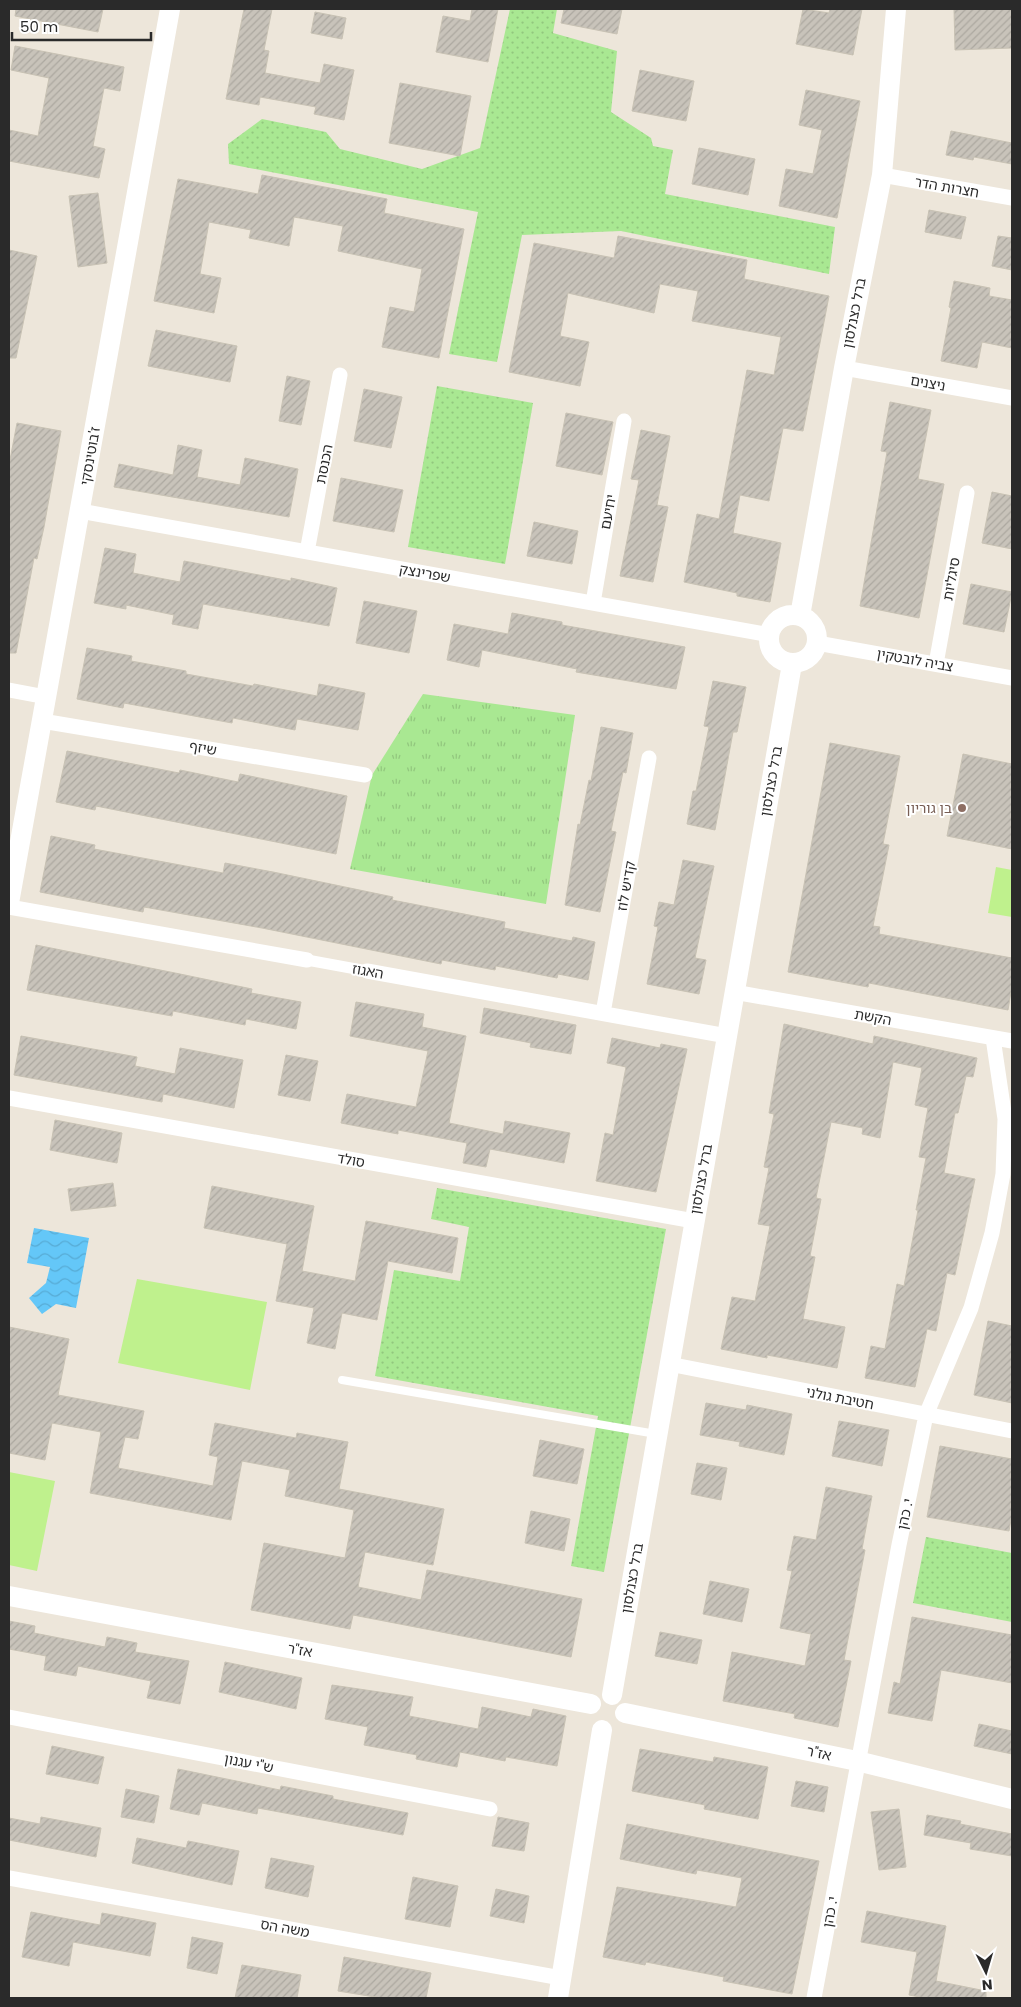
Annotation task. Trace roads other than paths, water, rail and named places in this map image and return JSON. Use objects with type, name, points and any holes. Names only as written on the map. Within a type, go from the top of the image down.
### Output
[{"type":"street","name":"ז'בוטינסקי","points":[[9,903],[170,9]]},
{"type":"street","name":"ברל כצנלסון","points":[[800,616],[844,368],[882,175],[896,9]]},
{"type":"street","name":"חצרות הדר","points":[[882,175],[1012,198]]},
{"type":"street","name":"ניצנים","points":[[844,368],[1012,398]]},
{"type":"street","name":"הכנסת","points":[[307,552],[340,376]]},
{"type":"street","name":"יחיעם","points":[[593,603],[624,421]]},
{"type":"street","name":"סיגליות","points":[[936,664],[967,493]]},
{"type":"street","name":"שפרינצק","points":[[80,511],[770,635]]},
{"type":"street","points":[[800,616],[814,627],[818,643],[814,653],[808,659],[792,664],[778,658],[772,651],[770,635],[777,622],[784,617],[800,616]]},
{"type":"street","name":"צביה לובטקין","points":[[818,643],[1012,678]]},
{"type":"street","name":"ברל כצנלסון","points":[[612,1695],[792,664]]},
{"type":"street","points":[[9,690],[46,697]]},
{"type":"street","name":"שיזף","points":[[42,721],[365,776]]},
{"type":"street","name":"קדיש לוז","points":[[602,1013],[648,758]]},
{"type":"street","name":"האגוז","points":[[9,907],[727,1036]]},
{"type":"street","name":"הקשת","points":[[734,992],[1012,1041]]},
{"type":"street","name":"י. כהן","points":[[814,1998],[857,1761],[926,1415],[971,1308],[992,1233],[1003,1174],[1005,1119],[993,1038]]},
{"type":"street","name":"סולד","points":[[9,1098],[694,1222]]},
{"type":"street","name":"חטיבת גולני","points":[[669,1364],[926,1415],[1012,1430]]},
{"type":"street","name":"אז\"ר","points":[[9,1596],[591,1704]]},
{"type":"street","points":[[612,1695],[622,1702],[625,1714],[617,1727],[602,1730],[590,1720],[591,1704],[600,1696],[612,1695]]},
{"type":"street","name":"אז\"ר","points":[[625,1714],[857,1761],[1012,1799]]},
{"type":"street","name":"ש\"י עגנון","points":[[9,1717],[490,1809]]},
{"type":"street","points":[[558,1998],[602,1730]]},
{"type":"street","name":"משה הס","points":[[9,1878],[561,1978]]},
{"type":"lane","points":[[342,1380],[657,1434]]},
{"type":"water","points":[[34,1228],[89,1238],[76,1308],[56,1304],[42,1314],[29,1298],[46,1283],[50,1267],[27,1263]]},
{"type":"place","name":"בן גוריון","points":[[962,808]]}]
